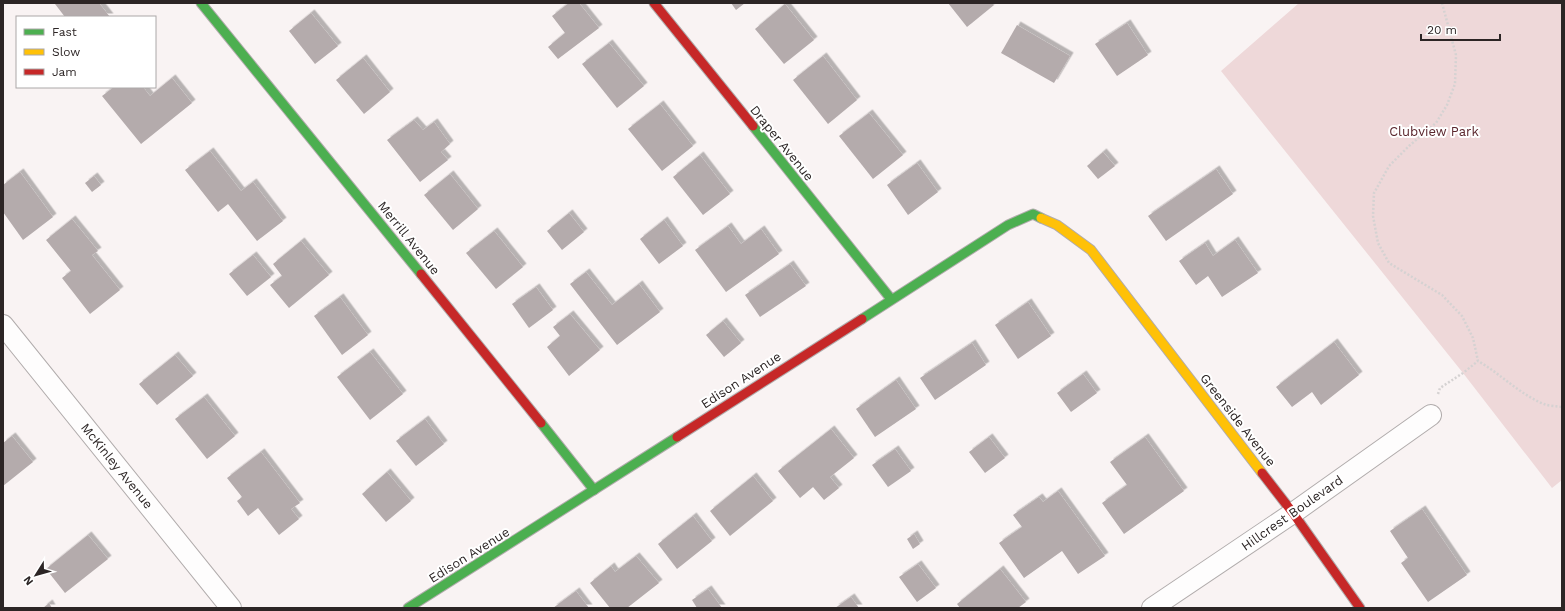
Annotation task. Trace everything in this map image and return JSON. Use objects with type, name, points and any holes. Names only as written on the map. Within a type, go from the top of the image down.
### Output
[{"type":"street","name":"Merrill Avenue","points":[[201,3],[564,450],[594,490]]},
{"type":"street","name":"Draper Avenue","points":[[654,3],[891,299]]},
{"type":"street","name":"Edison Avenue","points":[[408,608],[1008,225],[1033,214],[1057,225],[1091,250]]},
{"type":"street","name":"Greenside Avenue","points":[[1091,250],[1293,513],[1360,608]]},
{"type":"street","name":"McKinley Avenue","points":[[3,325],[231,608]]},
{"type":"street","name":"Hillcrest Boulevard","points":[[1152,608],[1293,513],[1431,415]]},
{"type":"path","points":[[1442,3],[1456,55],[1455,84],[1448,105],[1436,123],[1409,146],[1389,166],[1374,193],[1374,216],[1378,244],[1389,263],[1442,295],[1462,316],[1473,338],[1478,361],[1490,368],[1520,392],[1545,404],[1562,407]]},
{"type":"path","points":[[1431,415],[1440,388],[1478,361]]},
{"type":"green space","name":"Clubview Park","points":[[1299,3],[1562,3],[1562,480],[1552,488],[1463,373],[1221,71]]},
{"type":"building","points":[[99,3],[109,16],[64,16],[55,4]]},
{"type":"building","points":[[569,3],[579,3],[599,28],[558,59],[548,47],[565,33],[552,16]]},
{"type":"building","points":[[731,3],[745,3],[736,10]]},
{"type":"building","points":[[948,3],[992,3],[994,5],[967,27]]},
{"type":"building","points":[[785,4],[814,40],[784,64],[755,29]]},
{"type":"building","points":[[311,13],[338,46],[315,64],[289,31]]},
{"type":"building","points":[[1127,23],[1148,55],[1117,76],[1095,44]]},
{"type":"building","points":[[1017,25],[1070,56],[1054,83],[1001,53]]},
{"type":"building","points":[[609,43],[644,86],[617,108],[582,64]]},
{"type":"building","points":[[823,56],[857,100],[828,124],[793,80]]},
{"type":"building","points":[[363,58],[390,92],[364,114],[336,80]]},
{"type":"building","points":[[172,78],[192,103],[141,144],[102,96],[113,88],[144,88],[150,96]]},
{"type":"building","points":[[660,104],[693,146],[662,171],[628,129]]},
{"type":"building","points":[[869,113],[903,155],[873,179],[839,136]]},
{"type":"building","points":[[414,120],[423,130],[434,122],[450,144],[441,152],[448,160],[420,182],[387,140]]},
{"type":"building","points":[[210,151],[241,191],[253,182],[283,221],[257,241],[228,204],[218,212],[185,170]]},
{"type":"building","points":[[1103,152],[1115,166],[1098,179],[1087,166]]},
{"type":"building","points":[[700,155],[730,194],[703,215],[673,177]]},
{"type":"building","points":[[917,163],[938,192],[908,215],[887,185]]},
{"type":"building","points":[[1216,169],[1233,194],[1166,241],[1148,216]]},
{"type":"building","points":[[20,172],[53,217],[23,240],[3,212],[3,185]]},
{"type":"building","points":[[450,174],[478,209],[453,230],[424,195]]},
{"type":"building","points":[[94,176],[101,185],[92,192],[85,183]]},
{"type":"building","points":[[569,213],[584,232],[562,250],[547,231]]},
{"type":"building","points":[[72,219],[98,251],[92,255],[120,290],[90,314],[62,278],[71,271],[46,240]]},
{"type":"building","points":[[664,220],[683,246],[659,264],[640,239]]},
{"type":"building","points":[[728,226],[741,244],[761,229],[779,254],[726,292],[695,250]]},
{"type":"building","points":[[494,231],[523,267],[496,289],[466,253]]},
{"type":"building","points":[[1235,240],[1258,273],[1222,297],[1208,276],[1196,285],[1179,261],[1205,243],[1213,256]]},
{"type":"building","points":[[301,241],[329,275],[289,308],[270,285],[282,276],[273,264]]},
{"type":"building","points":[[253,255],[271,277],[247,296],[229,274]]},
{"type":"building","points":[[790,264],[806,286],[760,317],[745,295]]},
{"type":"building","points":[[586,272],[612,305],[639,284],[660,312],[617,345],[570,284]]},
{"type":"building","points":[[536,287],[553,310],[529,328],[512,304]]},
{"type":"building","points":[[340,297],[368,335],[342,355],[314,316]]},
{"type":"building","points":[[1028,302],[1051,336],[1018,359],[995,325]]},
{"type":"building","points":[[570,314],[600,350],[569,376],[547,347],[560,336],[553,327]]},
{"type":"building","points":[[723,321],[741,343],[724,357],[706,335]]},
{"type":"building","points":[[1334,342],[1359,375],[1321,405],[1312,392],[1292,407],[1276,387]]},
{"type":"building","points":[[972,343],[986,365],[935,400],[920,378]]},
{"type":"building","points":[[370,352],[403,394],[370,420],[337,377]]},
{"type":"building","points":[[175,355],[193,376],[157,405],[139,384]]},
{"type":"building","points":[[1083,374],[1097,393],[1071,412],[1057,393]]},
{"type":"building","points":[[896,380],[916,409],[875,437],[856,409]]},
{"type":"building","points":[[204,397],[235,436],[207,459],[175,419]]},
{"type":"building","points":[[425,419],[444,444],[416,466],[396,441]]},
{"type":"building","points":[[831,429],[854,458],[830,477],[839,488],[824,500],[813,487],[800,498],[778,471]]},
{"type":"building","points":[[12,436],[33,462],[3,486],[3,443]]},
{"type":"building","points":[[989,437],[1005,458],[985,473],[969,452]]},
{"type":"building","points":[[1145,437],[1184,491],[1124,534],[1102,503],[1127,485],[1110,462]]},
{"type":"building","points":[[895,449],[911,471],[888,487],[872,465]]},
{"type":"building","points":[[261,452],[300,503],[291,509],[299,519],[279,535],[258,508],[248,516],[237,501],[242,497],[227,478]]},
{"type":"building","points":[[387,472],[411,501],[386,522],[362,494]]},
{"type":"building","points":[[753,476],[773,501],[730,536],[710,511]]},
{"type":"building","points":[[1058,491],[1105,556],[1078,574],[1062,551],[1024,578],[999,543],[1022,527],[1013,515],[1039,497],[1043,502]]},
{"type":"building","points":[[1422,509],[1467,575],[1428,602],[1401,563],[1408,558],[1390,531]]},
{"type":"building","points":[[693,516],[712,541],[677,569],[658,544]]},
{"type":"building","points":[[914,534],[920,544],[913,549],[907,539]]},
{"type":"building","points":[[88,535],[108,559],[65,593],[46,569]]},
{"type":"building","points":[[636,556],[659,583],[627,608],[610,608],[590,583],[611,566],[615,572]]},
{"type":"building","points":[[918,564],[936,588],[917,602],[899,577]]},
{"type":"building","points":[[1000,569],[1026,602],[1018,608],[960,608],[957,604]]},
{"type":"building","points":[[708,589],[722,608],[697,608],[692,600]]},
{"type":"building","points":[[576,591],[589,608],[553,608]]},
{"type":"building","points":[[851,597],[859,608],[835,608]]},
{"type":"building","points":[[49,603],[52,608],[43,608]]},
{"type":"traffic: fast","points":[[201,3],[421,274]]},
{"type":"traffic: fast","points":[[753,126],[891,299]]},
{"type":"traffic: fast","points":[[862,319],[1008,225],[1033,214],[1041,218]]},
{"type":"traffic: fast","points":[[541,423],[594,490]]},
{"type":"traffic: fast","points":[[408,608],[677,437]]},
{"type":"traffic: slow","points":[[1041,218],[1057,225],[1091,250],[1262,473]]},
{"type":"traffic: jam","points":[[654,3],[753,126]]},
{"type":"traffic: jam","points":[[421,274],[541,423]]},
{"type":"traffic: jam","points":[[677,437],[862,319]]},
{"type":"traffic: jam","points":[[1262,473],[1293,513],[1360,608]]}]
